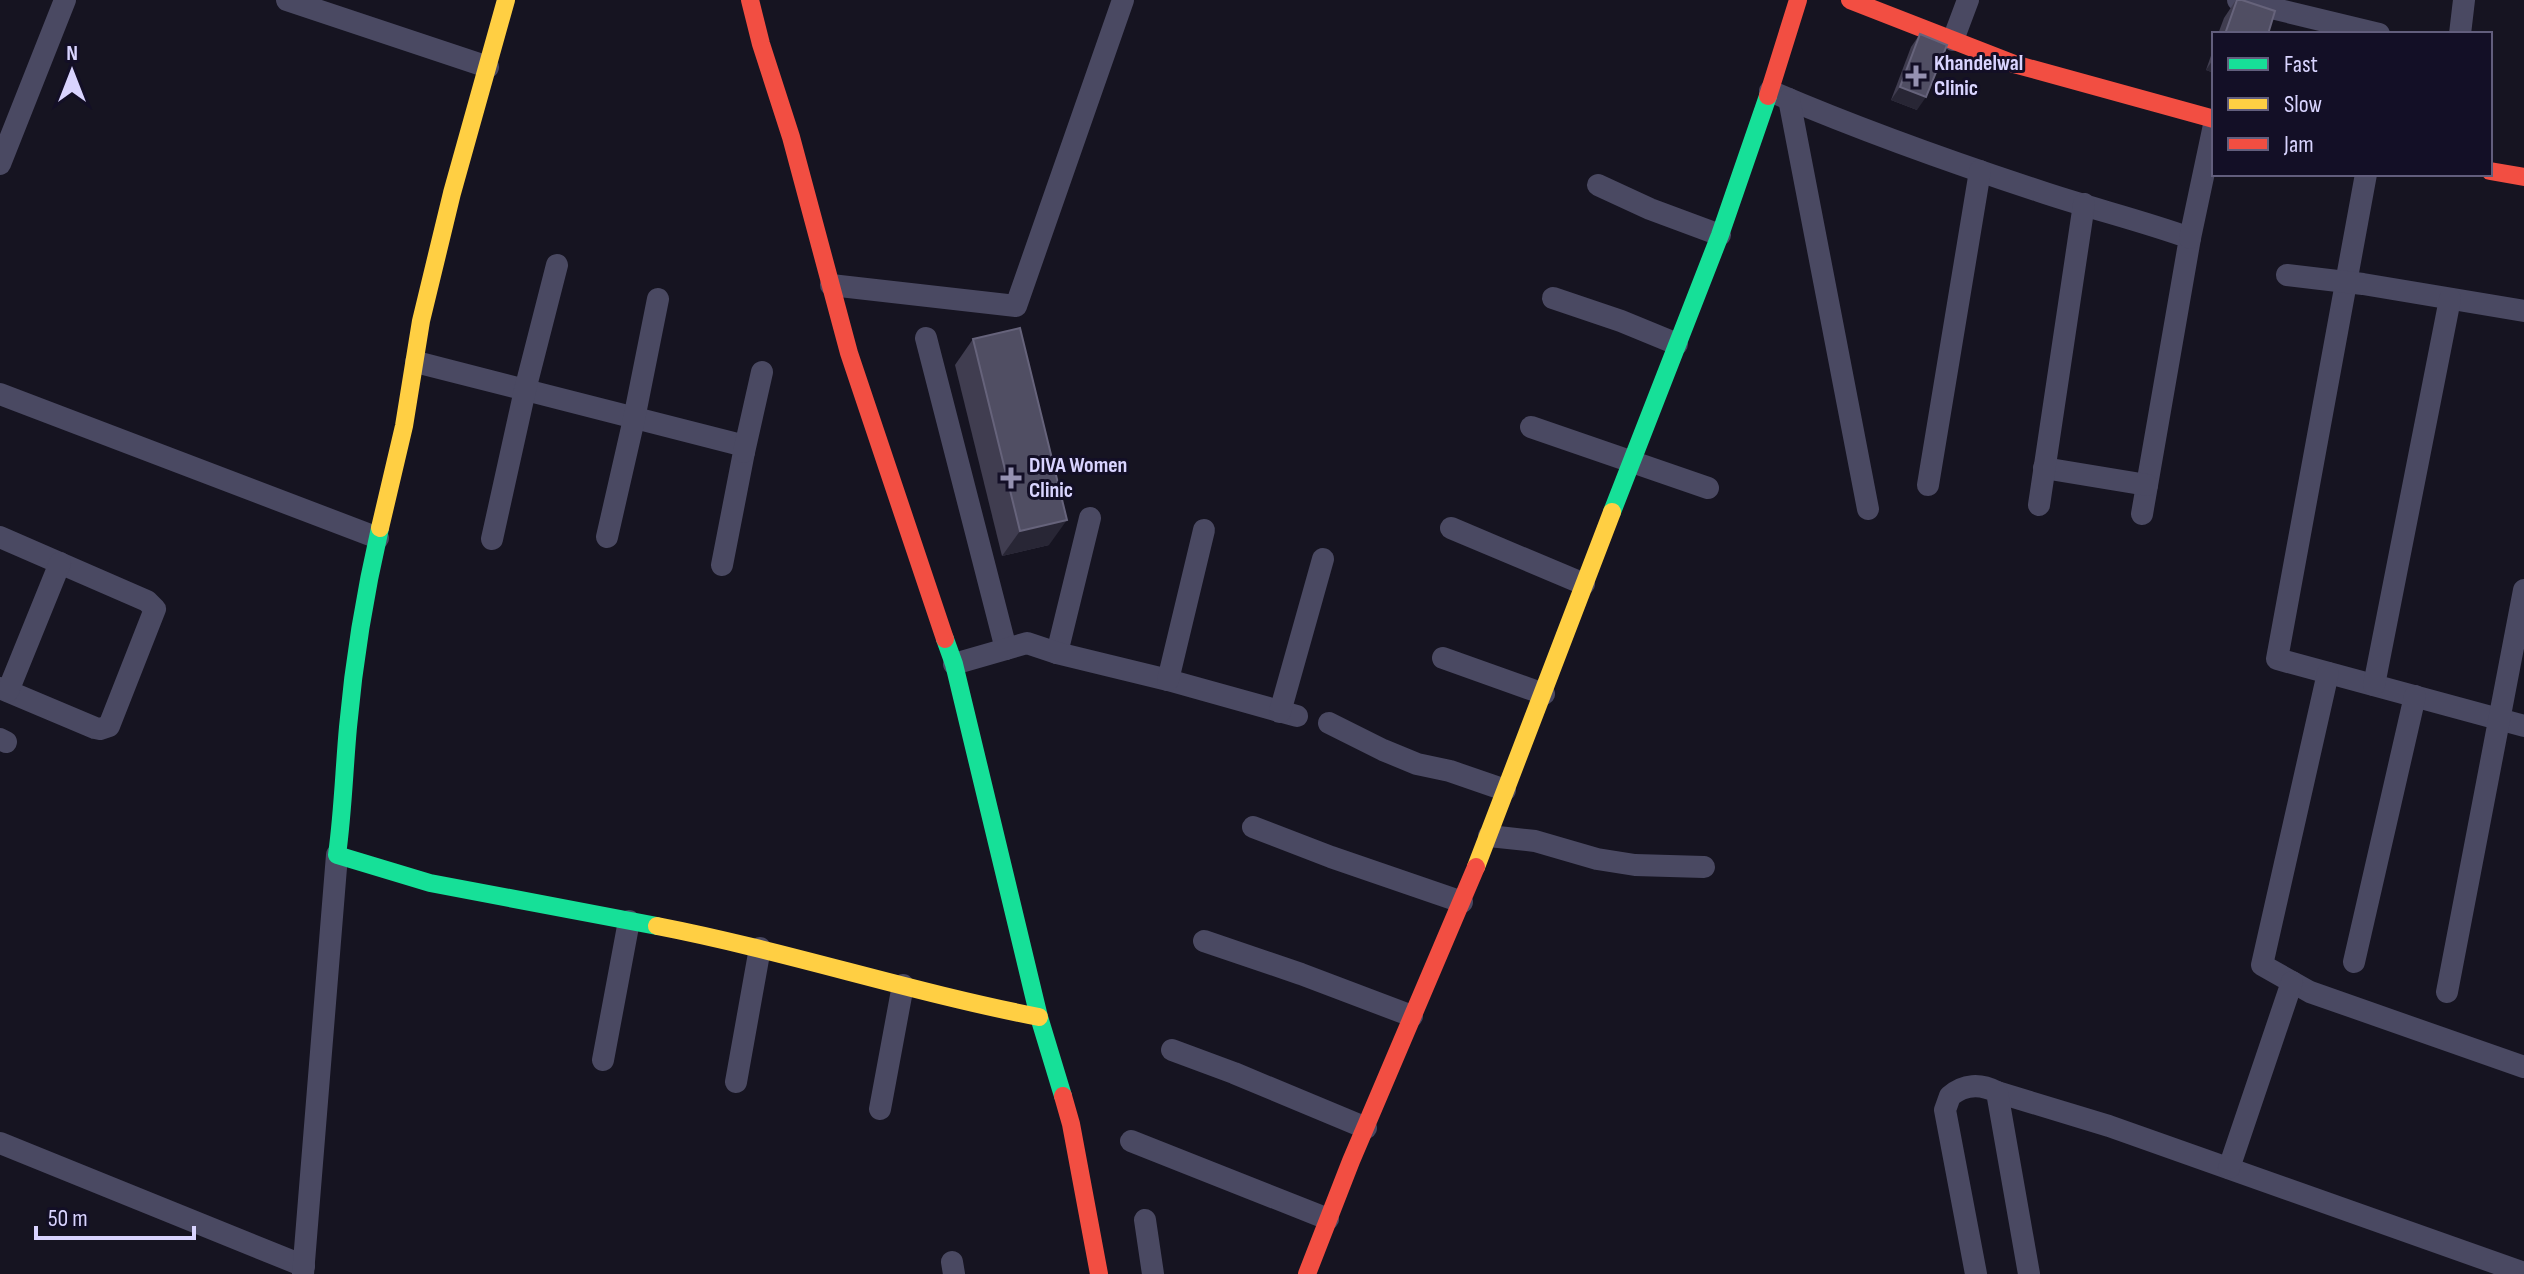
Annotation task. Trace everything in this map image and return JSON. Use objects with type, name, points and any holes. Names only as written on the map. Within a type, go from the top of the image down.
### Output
[{"type":"street","points":[[0,164],[65,0]]},
{"type":"street","points":[[287,0],[488,67]]},
{"type":"street","points":[[0,1143],[304,1270],[337,855],[344,807],[348,727],[367,584],[416,362],[431,278],[506,0]]},
{"type":"street","points":[[750,0],[791,137],[849,353],[954,664],[1039,1017],[1071,1124],[1099,1274]]},
{"type":"street","points":[[831,285],[1016,306],[1123,0]]},
{"type":"street","points":[[1307,1274],[1489,836],[1677,344],[1780,95],[1798,0]]},
{"type":"street","points":[[1850,0],[2014,64],[2212,121]]},
{"type":"street","points":[[1953,40],[1968,0]]},
{"type":"street","points":[[2238,0],[2371,32]]},
{"type":"street","points":[[2460,32],[2464,0]]},
{"type":"street","points":[[1780,95],[1848,124],[1980,171],[2190,238]]},
{"type":"street","points":[[1780,95],[1868,509]]},
{"type":"street","points":[[2142,514],[2190,238],[2212,132]]},
{"type":"street","points":[[1928,485],[1980,171]]},
{"type":"street","points":[[2492,171],[2524,177]]},
{"type":"street","points":[[2366,176],[2277,659],[2524,726]]},
{"type":"street","points":[[1598,185],[1650,209],[1720,235]]},
{"type":"street","points":[[2039,505],[2084,204]]},
{"type":"street","points":[[492,539],[557,265]]},
{"type":"street","points":[[2287,275],[2524,311]]},
{"type":"street","points":[[1553,298],[1677,344]]},
{"type":"street","points":[[607,537],[658,299]]},
{"type":"street","points":[[2374,685],[2450,299]]},
{"type":"street","points":[[926,338],[1006,649]]},
{"type":"street","points":[[416,362],[741,445],[744,452]]},
{"type":"street","points":[[722,565],[762,372]]},
{"type":"street","points":[[0,394],[378,538]]},
{"type":"street","points":[[1531,427],[1708,488]]},
{"type":"street","points":[[2044,468],[2147,485]]},
{"type":"street","points":[[1057,653],[1090,518]]},
{"type":"street","points":[[1451,528],[1584,584]]},
{"type":"street","points":[[1168,680],[1204,530]]},
{"type":"street","points":[[0,537],[60,563],[151,603],[155,609],[106,728],[95,728],[4,690],[60,563]]},
{"type":"street","points":[[954,664],[1027,643],[1288,714],[1323,559]]},
{"type":"street","points":[[2447,992],[2524,590]]},
{"type":"street","points":[[1443,658],[1544,694]]},
{"type":"street","points":[[2328,673],[2262,965],[2310,992],[2524,1067]]},
{"type":"street","points":[[2354,962],[2415,696]]},
{"type":"street","points":[[1329,723],[1417,764],[1450,771],[1505,790]]},
{"type":"street","points":[[1253,827],[1462,902]]},
{"type":"street","points":[[1489,836],[1535,841],[1597,859],[1635,865],[1704,867]]},
{"type":"street","points":[[337,855],[430,883],[714,937],[982,1006],[1039,1017]]},
{"type":"street","points":[[603,1060],[629,921]]},
{"type":"street","points":[[1204,941],[1412,1016]]},
{"type":"street","points":[[736,1082],[760,948]]},
{"type":"street","points":[[2229,1168],[2292,982]]},
{"type":"street","points":[[880,1109],[903,985]]},
{"type":"street","points":[[1172,1050],[1366,1128]]},
{"type":"street","points":[[1976,1274],[1945,1110],[1950,1096],[1967,1086],[1986,1086],[2109,1126],[2524,1273]]},
{"type":"street","points":[[1997,1092],[2029,1274]]},
{"type":"street","points":[[1131,1141],[1328,1219]]},
{"type":"street","points":[[1145,1220],[1153,1274]]},
{"type":"building","points":[[2237,0],[2275,11],[2269,32],[2226,32]]},
{"type":"building","points":[[1920,34],[1947,45],[1926,97],[1900,87]]},
{"type":"building","points":[[1020,328],[1067,520],[1020,531],[973,339]]},
{"type":"traffic: fast","points":[[1612,512],[1720,235],[1768,96]]},
{"type":"traffic: fast","points":[[380,528],[353,677],[337,855],[430,883],[657,926]]},
{"type":"traffic: fast","points":[[945,639],[954,664],[1039,1017],[1063,1096]]},
{"type":"traffic: slow","points":[[380,528],[404,426],[421,321],[452,193],[506,0]]},
{"type":"traffic: slow","points":[[1476,867],[1612,512]]},
{"type":"traffic: slow","points":[[657,926],[1039,1017]]},
{"type":"traffic: jam","points":[[750,0],[791,137],[849,353],[945,639]]},
{"type":"traffic: jam","points":[[1768,96],[1798,0]]},
{"type":"traffic: jam","points":[[1850,0],[2014,64],[2212,118]]},
{"type":"traffic: jam","points":[[2492,171],[2524,177]]},
{"type":"traffic: jam","points":[[1307,1274],[1351,1161],[1476,867]]},
{"type":"traffic: jam","points":[[1063,1096],[1099,1274]]},
{"type":"place","name":"Khandelwal Clinic","points":[[1916,76]]},
{"type":"place","name":"DIVA Women Clinic","points":[[1011,478]]}]
